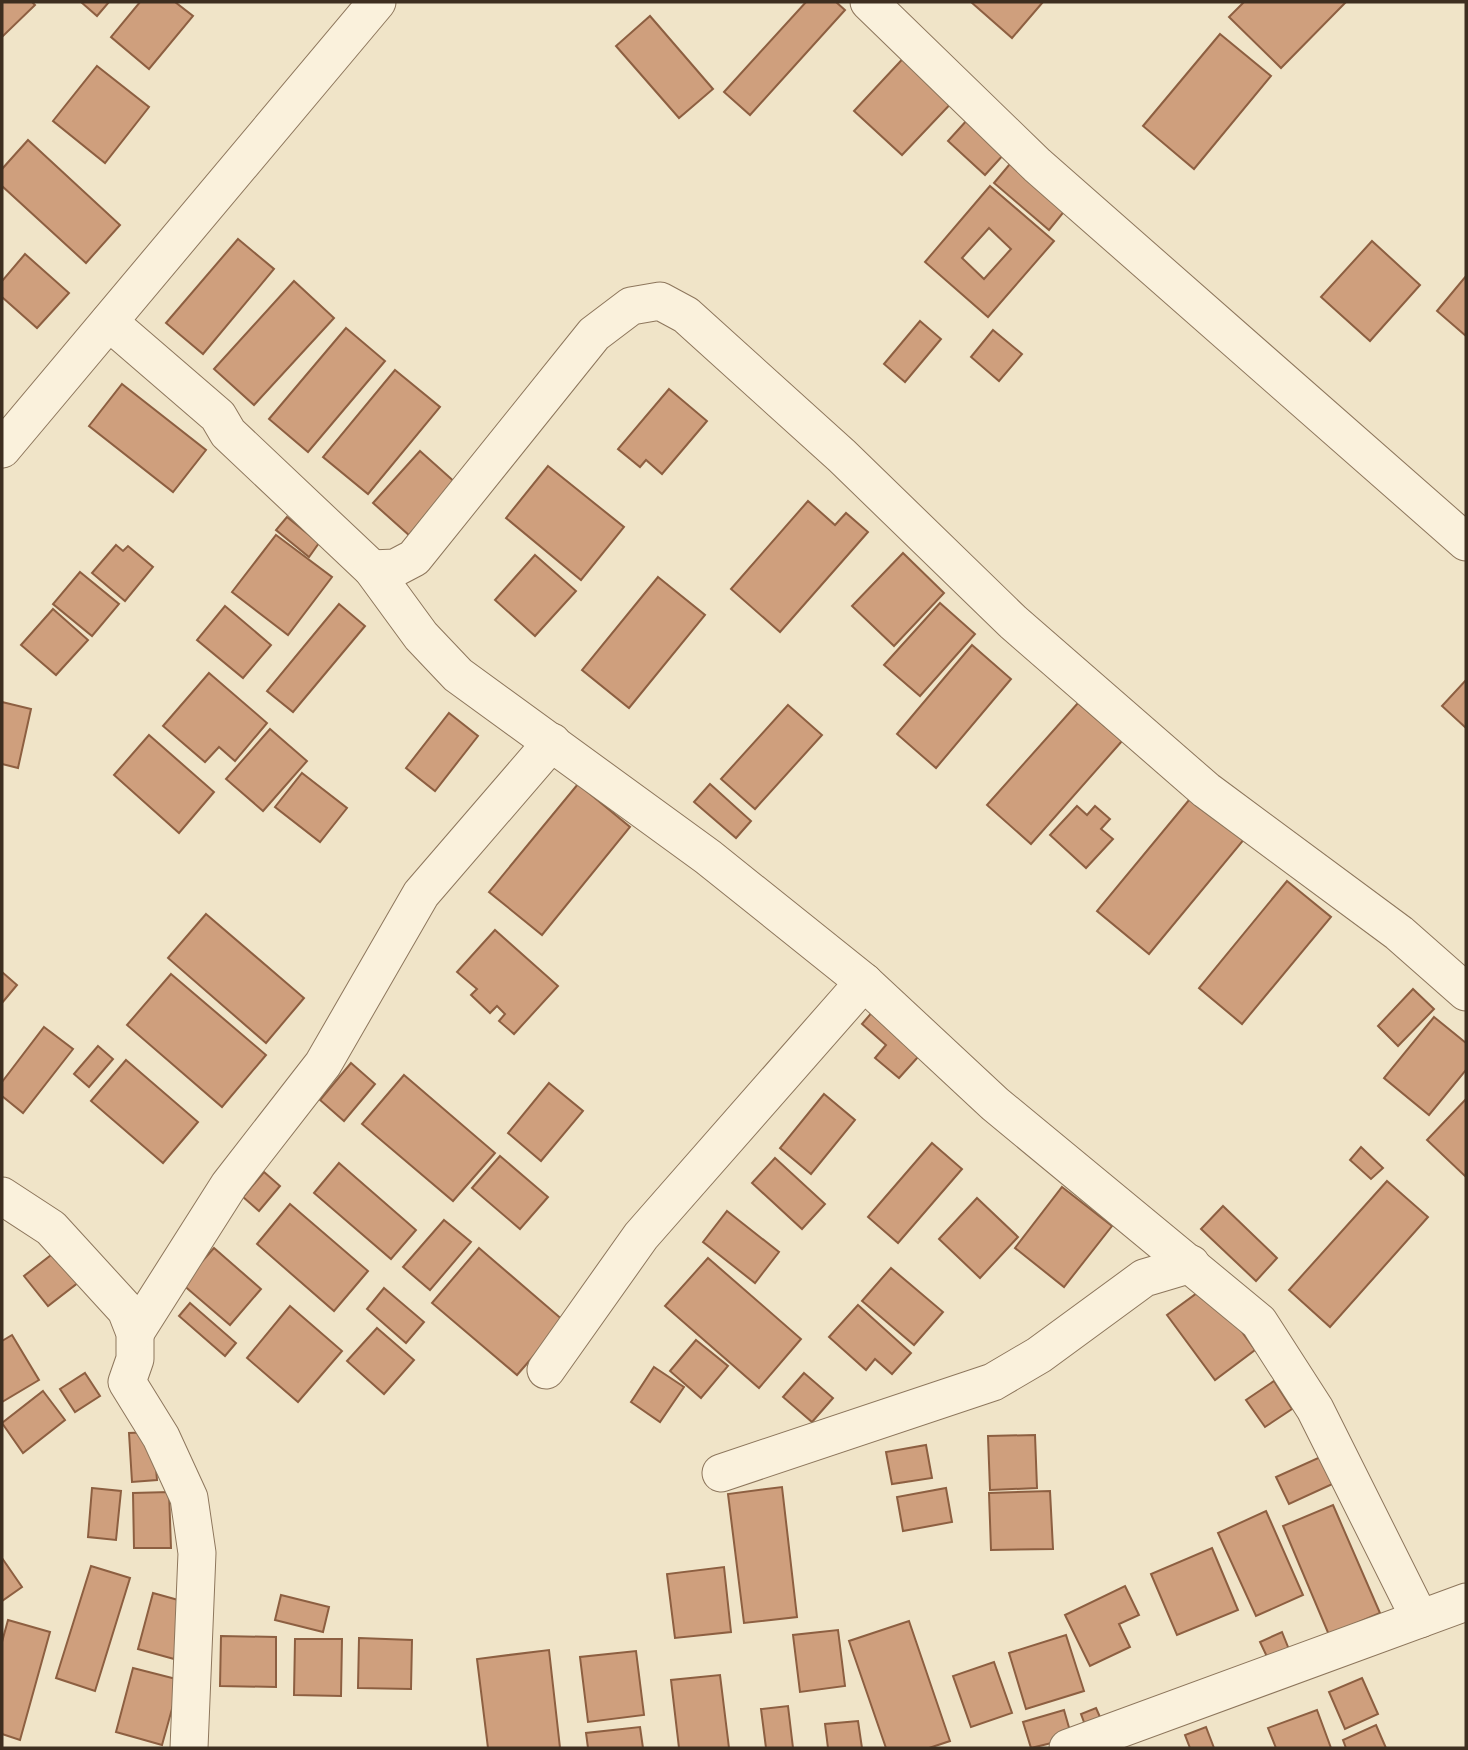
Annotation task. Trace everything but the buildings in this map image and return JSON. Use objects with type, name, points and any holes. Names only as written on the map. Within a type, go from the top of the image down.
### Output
[{"type":"street","points":[[2,449],[377,2]]},
{"type":"street","points":[[869,2],[1037,165],[1464,536]]},
{"type":"street","points":[[372,569],[395,568],[414,558],[594,334],[631,306],[660,301],[686,315],[842,456],[1013,622],[1206,790],[1399,933],[1466,992]]},
{"type":"street","points":[[109,322],[218,416],[228,433],[372,569],[421,636],[458,675],[708,857],[864,982],[995,1104],[1259,1322],[1315,1409],[1420,1619]]},
{"type":"street","points":[[135,1333],[229,1185],[323,1064],[421,894],[552,742]]},
{"type":"street","points":[[546,1370],[641,1236],[864,982]]},
{"type":"street","points":[[2,1196],[51,1228],[126,1310],[135,1333],[135,1359],[127,1382],[161,1437],[189,1497],[197,1553],[189,1748]]},
{"type":"street","points":[[722,1473],[993,1382],[1039,1355],[1144,1278],[1191,1264]]},
{"type":"street","points":[[1068,1748],[1466,1602]]}]
